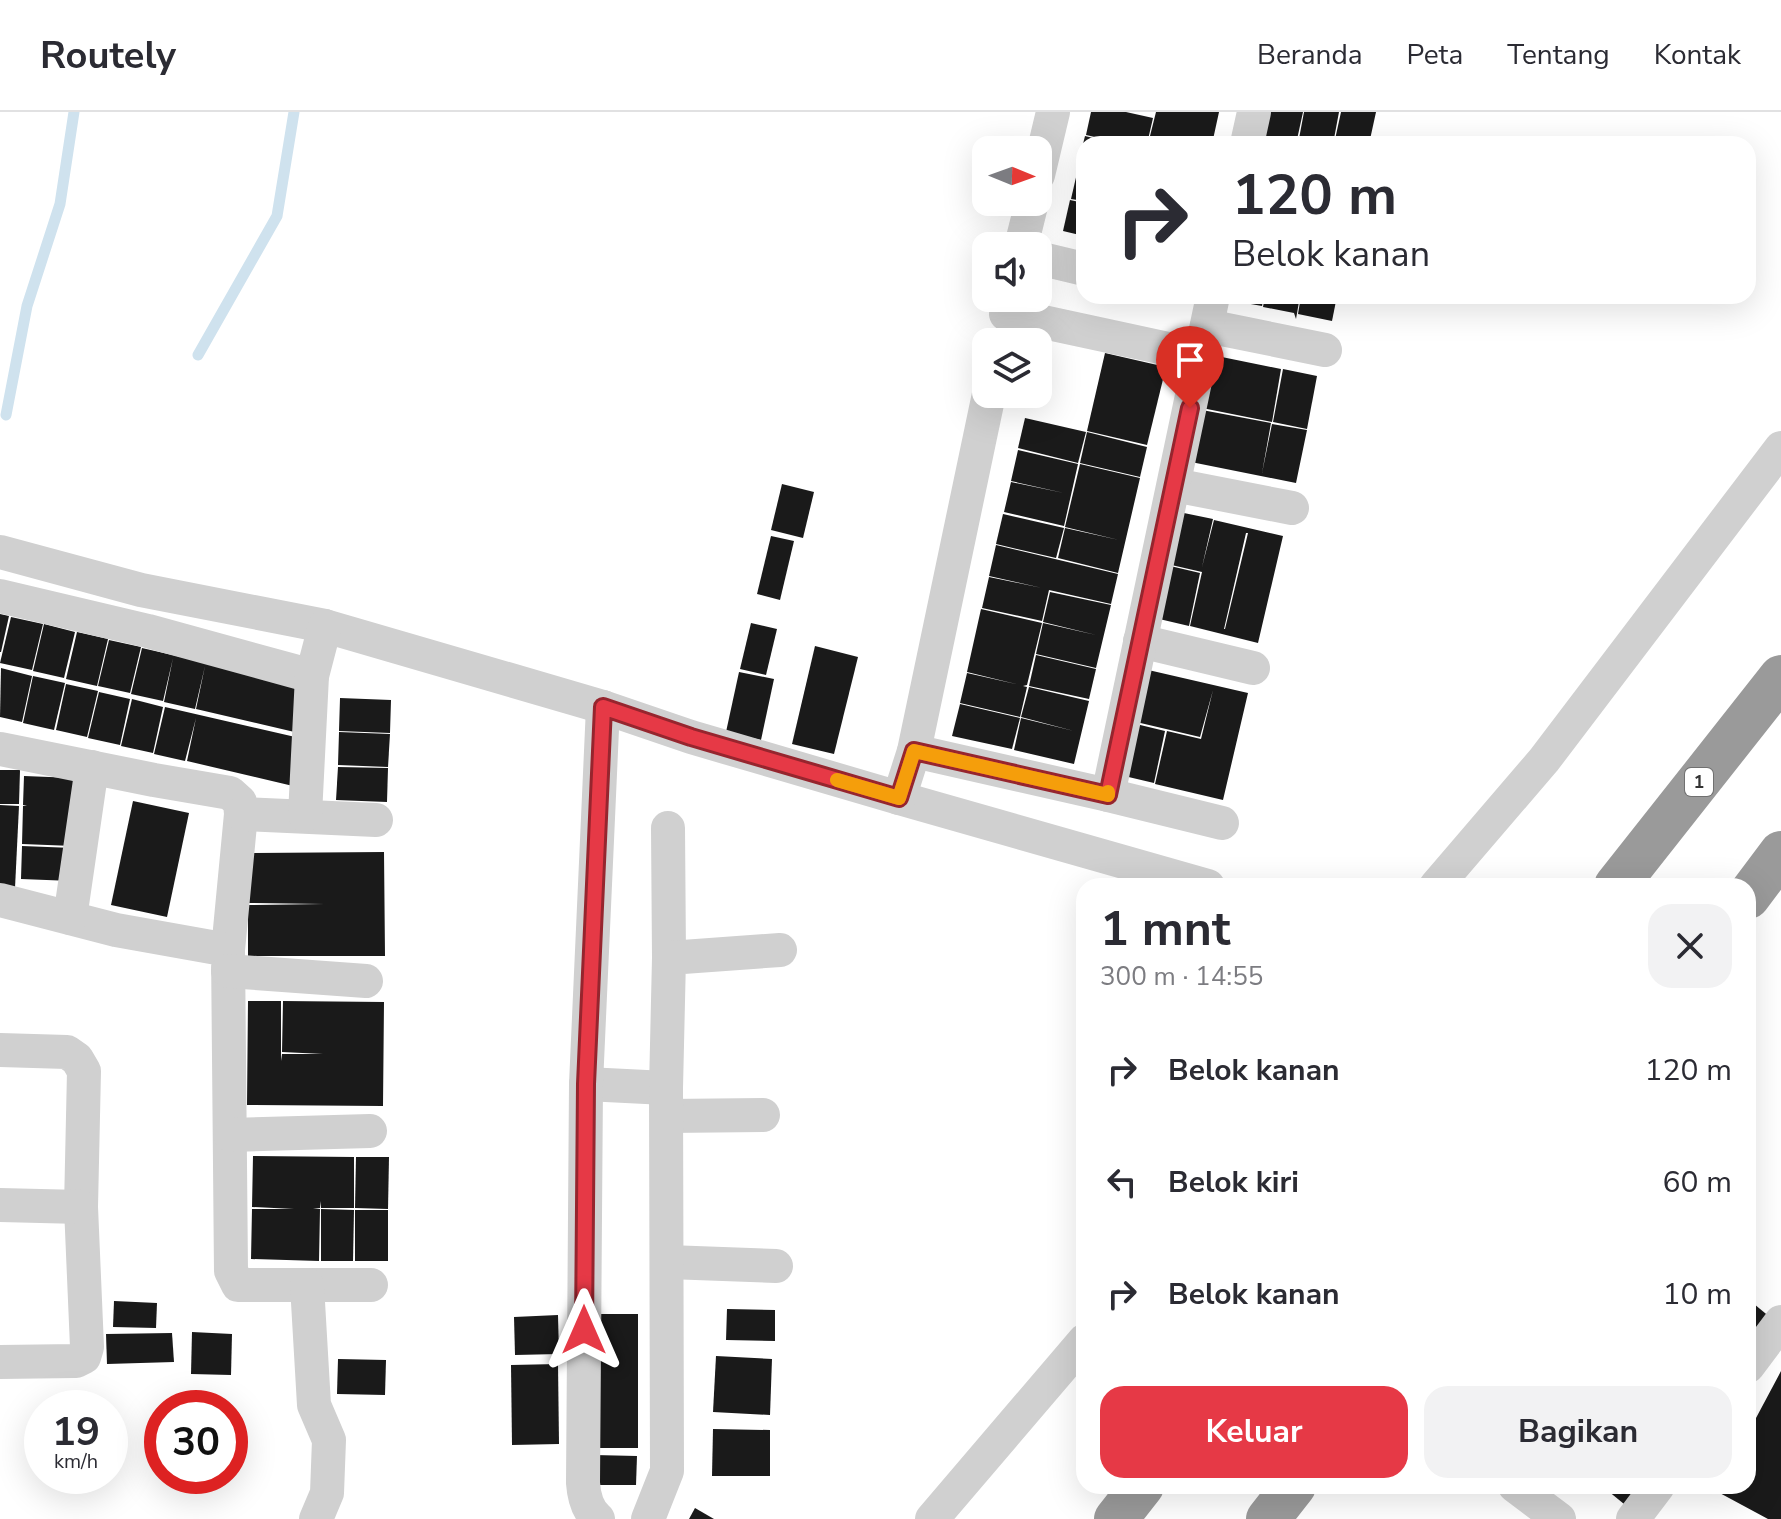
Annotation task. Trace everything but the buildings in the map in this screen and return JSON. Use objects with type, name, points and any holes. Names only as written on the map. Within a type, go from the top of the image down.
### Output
[{"type":"highway","name":"1","points":[[1622,878],[1781,677]]},
{"type":"highway","points":[[1756,886],[1781,853]]},
{"type":"highway","points":[[1116,1519],[1136,1494]]},
{"type":"highway","points":[[1268,1519],[1288,1494]]},
{"type":"street","points":[[1047,136],[1053,112]]},
{"type":"street","points":[[1249,136],[1254,112]]},
{"type":"street","points":[[1052,261],[1076,267]]},
{"type":"street","points":[[1108,795],[1208,314]]},
{"type":"street","points":[[1005,318],[1208,314],[1325,350]]},
{"type":"street","points":[[899,798],[914,751],[986,408]]},
{"type":"street","points":[[1443,878],[1544,760],[1781,448]]},
{"type":"street","points":[[1174,485],[1292,508]]},
{"type":"street","points":[[0,552],[141,590],[325,626],[603,707],[691,737],[1180,878]]},
{"type":"street","points":[[0,596],[148,631],[312,676]]},
{"type":"street","points":[[305,815],[312,676],[325,626]]},
{"type":"street","points":[[1140,641],[1253,668]]},
{"type":"street","points":[[598,1519],[584,1498],[583,1483],[586,1084],[603,707]]},
{"type":"street","points":[[0,749],[230,793],[240,802],[228,960],[231,1271],[238,1285],[371,1285]]},
{"type":"street","points":[[914,751],[1222,823]]},
{"type":"street","points":[[70,918],[92,767]]},
{"type":"street","points":[[241,814],[376,820]]},
{"type":"street","points":[[648,1519],[667,1471],[668,828]]},
{"type":"street","points":[[0,900],[228,960],[366,981]]},
{"type":"street","points":[[669,958],[780,950]]},
{"type":"street","points":[[0,1050],[67,1052],[77,1059],[84,1071],[81,1207],[87,1347],[84,1357],[76,1361],[0,1362]]},
{"type":"street","points":[[586,1084],[666,1102],[763,1115]]},
{"type":"street","points":[[230,1135],[370,1131]]},
{"type":"street","points":[[0,1205],[81,1207]]},
{"type":"street","points":[[668,1262],[776,1266]]},
{"type":"street","points":[[307,1285],[314,1405],[329,1440],[327,1493],[316,1519]]},
{"type":"street","points":[[1756,1355],[1781,1322]]},
{"type":"street","points":[[932,1519],[1076,1350]]},
{"type":"street","points":[[1526,1494],[1559,1519]]},
{"type":"street","points":[[1633,1519],[1652,1494]]},
{"type":"waterway","points":[[6,415],[27,306],[60,204],[74,112]]},
{"type":"waterway","points":[[198,355],[277,216],[294,112]]},
{"type":"slow traffic","points":[[837,780],[899,798],[914,751],[1108,795],[1108,792]]},
{"type":"route","points":[[584,1330],[586,1084],[603,707],[691,737],[899,798],[914,751],[1108,795],[1190,408]]}]
